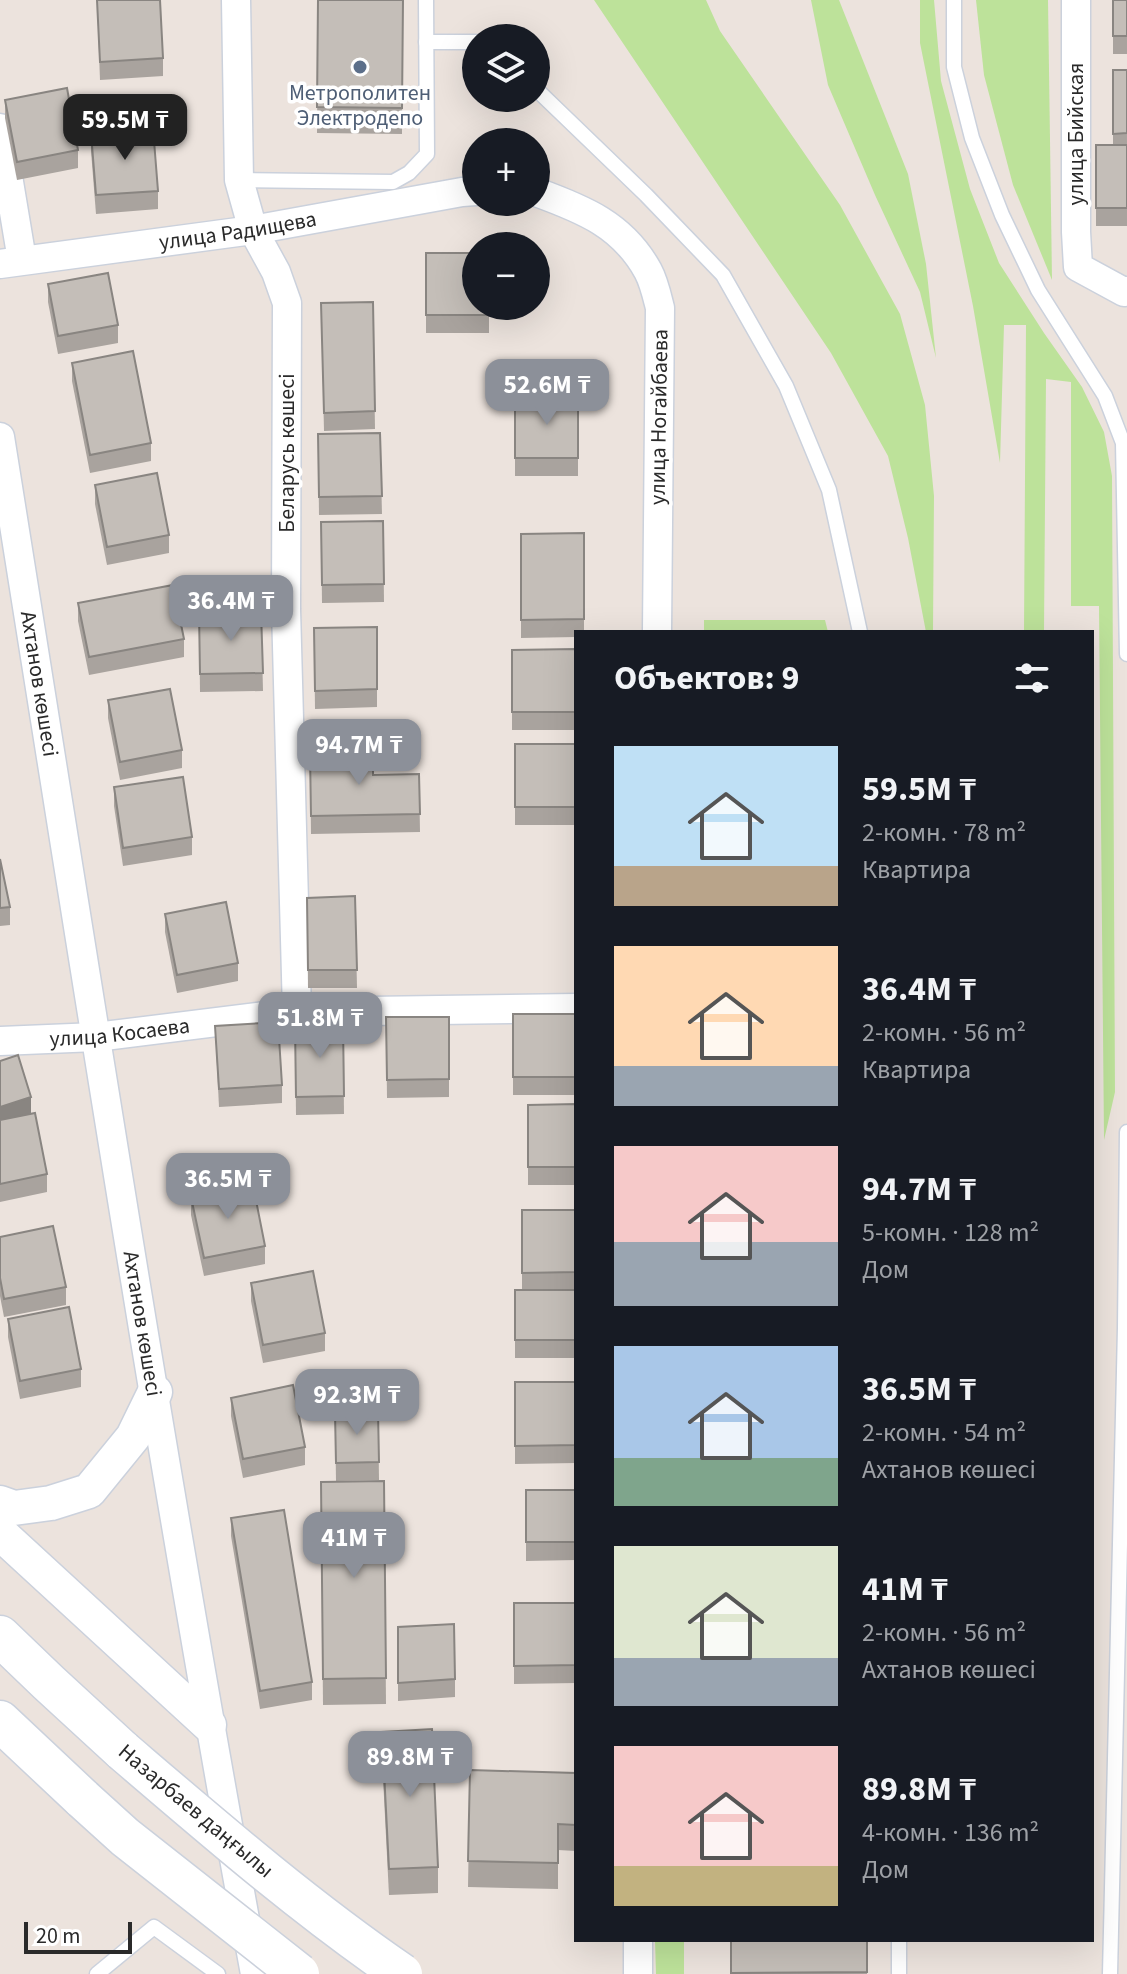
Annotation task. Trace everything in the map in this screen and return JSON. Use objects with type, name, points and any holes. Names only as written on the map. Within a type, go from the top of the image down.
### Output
[{"type":"main road","name":"Назарбаев даңғылы","points":[[0,1636],[123,1751],[194,1812],[281,1883],[402,1974]]},
{"type":"main road","points":[[0,1721],[147,1855],[299,1974]]},
{"type":"street","name":"Беларусь көшесі","points":[[236,0],[239,180],[253,230],[276,272],[287,303],[286,609],[297,1012]]},
{"type":"street","name":"улица Бийская","points":[[1076,0],[1078,267],[1127,291]]},
{"type":"street","points":[[0,128],[11,262]]},
{"type":"street","name":"улица Радищева","points":[[11,262],[253,230],[462,192]]},
{"type":"street","name":"улица Ногайбаева","points":[[550,197],[605,222],[629,244],[649,273],[660,308],[657,630]]},
{"type":"street","name":"Ахтанов көшесі","points":[[0,437],[209,1725],[255,1974]]},
{"type":"street","name":"улица Косаева","points":[[0,1041],[96,1037],[297,1012],[574,1008]]},
{"type":"street","points":[[0,1503],[14,1508],[51,1503],[89,1491],[133,1437],[155,1392]]},
{"type":"street","points":[[0,1533],[209,1725]]},
{"type":"street","points":[[638,1942],[638,1974]]},
{"type":"lane","points":[[239,180],[393,182],[409,173],[427,154],[426,0]]},
{"type":"lane","points":[[954,0],[954,67],[972,138],[1002,215],[1038,290],[1105,396],[1123,443],[1127,654]]},
{"type":"lane","points":[[426,42],[462,42]]},
{"type":"lane","points":[[550,102],[723,275],[786,386],[829,490],[860,630]]},
{"type":"lane","points":[[1110,1974],[1126,1328],[1127,1132]]},
{"type":"lane","points":[[97,1974],[154,1927],[218,1974]]},
{"type":"lane","points":[[899,1942],[899,1974]]},
{"type":"green space","points":[[594,0],[706,0],[720,31],[840,205],[900,314],[925,405],[934,496],[933,630],[926,630],[888,456],[831,353]]},
{"type":"green space","points":[[811,0],[839,0],[908,174],[926,264],[936,358],[920,292],[828,85]]},
{"type":"green space","points":[[920,0],[934,0],[941,81],[970,189],[999,263],[1082,387],[1104,432],[1112,476],[1115,1092],[1104,1140],[1099,606],[1071,606],[1071,382],[1046,379],[1044,630],[1024,630],[1026,325],[1004,325],[1000,463],[973,306],[920,43]]},
{"type":"green space","points":[[976,0],[1048,0],[1052,280],[1013,185],[984,75]]},
{"type":"green space","points":[[704,620],[825,620],[828,630],[704,630]]},
{"type":"green space","points":[[655,1942],[684,1942],[684,1974],[656,1974]]},
{"type":"building","points":[[97,0],[160,0],[163,58],[100,62]]},
{"type":"building","name":"Метрополитен Электродепо","points":[[318,0],[403,0],[402,108],[317,107]]},
{"type":"building","points":[[1113,0],[1127,0],[1127,36],[1113,36]]},
{"type":"building","points":[[1113,70],[1127,70],[1127,133],[1113,134]]},
{"type":"building","points":[[67,88],[78,150],[17,162],[5,100]]},
{"type":"building","points":[[153,128],[158,191],[96,195],[91,133]]},
{"type":"building","points":[[1096,145],[1127,145],[1127,208],[1096,208]]},
{"type":"building","points":[[426,253],[462,253],[462,315],[426,315]]},
{"type":"building","points":[[108,273],[118,325],[58,336],[48,284]]},
{"type":"building","points":[[373,302],[375,411],[324,413],[321,303]]},
{"type":"building","points":[[133,351],[151,443],[90,455],[72,363]]},
{"type":"building","points":[[578,395],[578,458],[515,458],[515,396]]},
{"type":"building","points":[[380,433],[382,496],[319,497],[318,434]]},
{"type":"building","points":[[157,473],[169,535],[107,547],[95,485]]},
{"type":"building","points":[[383,521],[384,584],[322,585],[321,522]]},
{"type":"building","points":[[584,533],[584,619],[521,620],[521,534]]},
{"type":"building","points":[[173,585],[184,639],[89,657],[78,603]]},
{"type":"building","points":[[261,611],[263,673],[200,674],[199,612]]},
{"type":"building","points":[[377,627],[377,689],[315,691],[314,628]]},
{"type":"building","points":[[574,649],[574,712],[512,712],[512,650]]},
{"type":"building","points":[[170,689],[182,750],[120,762],[108,700]]},
{"type":"building","points":[[515,744],[574,744],[574,807],[515,807]]},
{"type":"building","points":[[373,752],[373,775],[419,774],[420,814],[311,816],[310,753]]},
{"type":"building","points":[[183,777],[192,837],[123,848],[114,787]]},
{"type":"building","points":[[0,859],[10,907],[0,908]]},
{"type":"building","points":[[355,896],[357,970],[308,970],[307,898]]},
{"type":"building","points":[[226,902],[238,963],[177,975],[165,914]]},
{"type":"building","points":[[513,1014],[574,1014],[574,1077],[513,1077]]},
{"type":"building","points":[[386,1017],[449,1017],[449,1079],[387,1080]]},
{"type":"building","points":[[278,1022],[282,1085],[219,1089],[215,1026]]},
{"type":"building","points":[[343,1024],[344,1096],[296,1097],[295,1025]]},
{"type":"building","points":[[18,1055],[31,1097],[0,1107],[0,1061]]},
{"type":"building","points":[[574,1104],[574,1167],[528,1167],[528,1105]]},
{"type":"building","points":[[35,1113],[47,1174],[0,1184],[0,1120]]},
{"type":"building","points":[[253,1185],[265,1246],[204,1258],[191,1197]]},
{"type":"building","points":[[522,1210],[574,1210],[574,1272],[522,1273]]},
{"type":"building","points":[[53,1226],[66,1287],[4,1299],[0,1278],[0,1237]]},
{"type":"building","points":[[313,1271],[325,1333],[263,1345],[251,1283]]},
{"type":"building","points":[[515,1290],[574,1290],[574,1340],[515,1340]]},
{"type":"building","points":[[69,1307],[81,1369],[20,1381],[8,1319]]},
{"type":"building","points":[[515,1382],[574,1382],[574,1445],[515,1446]]},
{"type":"building","points":[[293,1385],[305,1447],[243,1459],[231,1398]]},
{"type":"building","points":[[378,1411],[379,1462],[336,1463],[335,1413]]},
{"type":"building","points":[[384,1481],[386,1678],[323,1679],[321,1482]]},
{"type":"building","points":[[526,1490],[574,1490],[574,1542],[526,1542]]},
{"type":"building","points":[[284,1510],[312,1682],[260,1691],[231,1518]]},
{"type":"building","points":[[514,1603],[574,1603],[574,1665],[514,1666]]},
{"type":"building","points":[[454,1624],[455,1679],[398,1683],[398,1627]]},
{"type":"building","points":[[432,1729],[438,1867],[389,1869],[382,1732]]},
{"type":"building","points":[[470,1770],[574,1773],[574,1825],[558,1824],[558,1863],[468,1861]]},
{"type":"building","points":[[731,1942],[867,1942],[867,1972],[731,1973]]},
{"type":"place","name":"Метрополитен Электродепо","points":[[360,67]]}]
